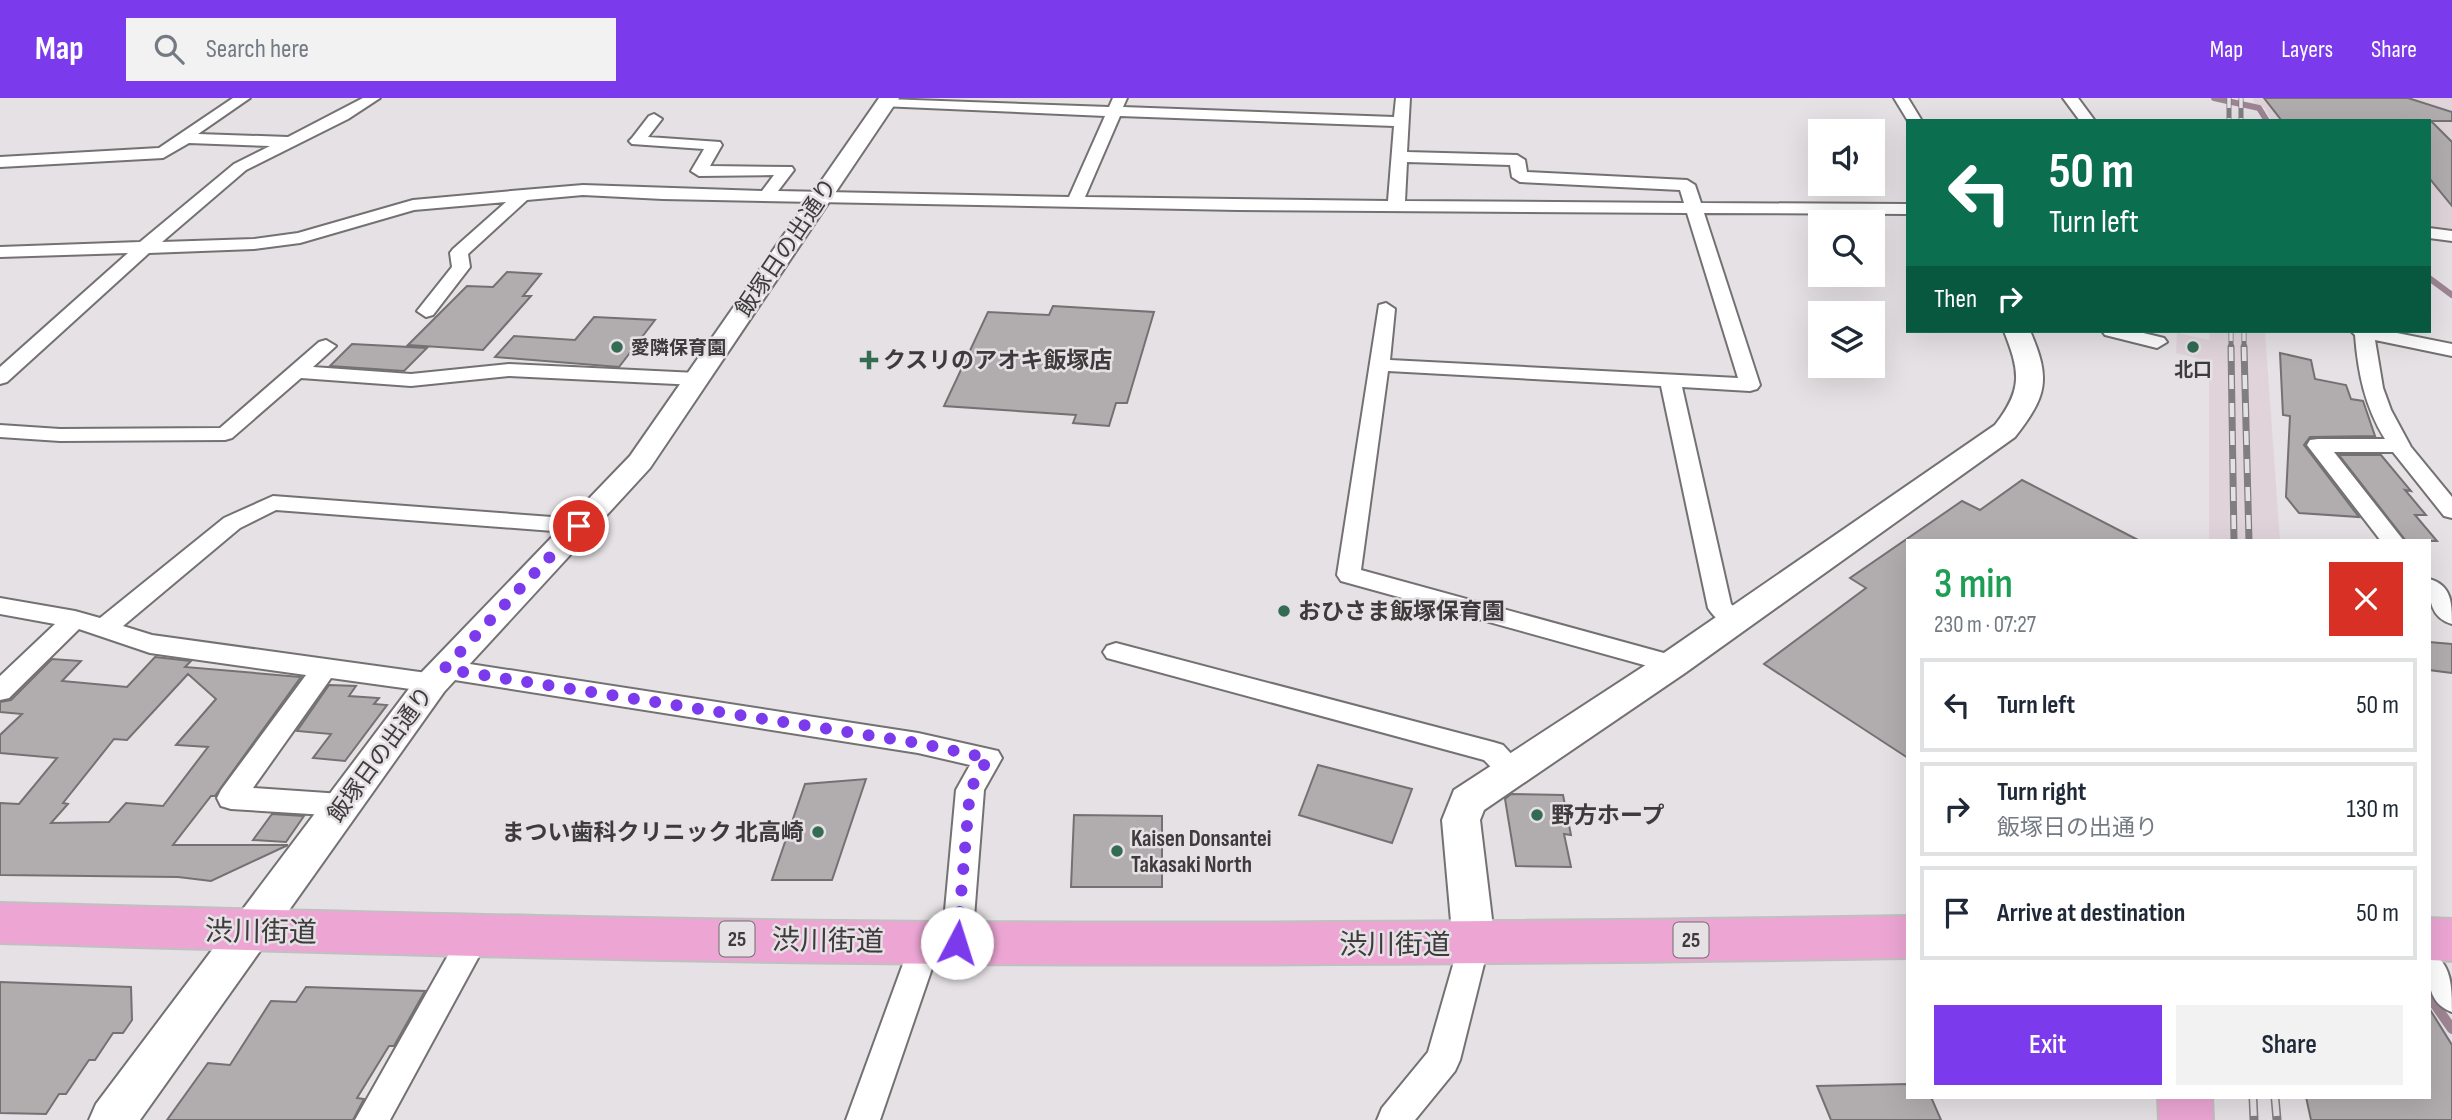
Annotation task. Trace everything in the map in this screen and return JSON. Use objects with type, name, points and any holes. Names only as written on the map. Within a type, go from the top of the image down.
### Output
[{"type":"main road","name":"渋川街道","points":[[0,923],[475,936],[941,942],[1474,944],[1906,937]]},
{"type":"main road","points":[[2431,939],[2452,940]]},
{"type":"main road","points":[[2185,1099],[2186,1120]]},
{"type":"street","points":[[0,162],[163,153],[243,98]]},
{"type":"street","points":[[0,378],[144,248],[240,167],[373,98]]},
{"type":"street","points":[[1396,206],[1403,98]]},
{"type":"street","points":[[1901,98],[1914,119]]},
{"type":"street","points":[[2070,98],[2086,119]]},
{"type":"street","points":[[887,100],[1118,104],[1184,115],[1401,122]]},
{"type":"street","name":"飯塚日の出通り","points":[[112,1120],[438,676],[640,462],[887,100]]},
{"type":"street","points":[[1075,201],[1118,104]]},
{"type":"street","points":[[654,119],[637,141],[714,145],[699,171],[786,170],[766,195]]},
{"type":"street","points":[[186,138],[290,142]]},
{"type":"street","points":[[1381,365],[1750,385],[1687,185],[1520,177],[1517,160],[1400,157]]},
{"type":"street","points":[[0,252],[254,244],[300,238],[414,205],[583,190],[663,194],[1396,206],[1906,209]]},
{"type":"street","points":[[426,311],[461,267],[459,253],[523,195]]},
{"type":"street","points":[[2431,233],[2452,236]]},
{"type":"street","points":[[1386,309],[1381,365],[1362,473],[1349,575],[1673,664]]},
{"type":"street","points":[[1394,1120],[1443,1060],[1474,944],[1461,820],[1468,801],[1673,664],[2005,431],[2031,395],[2031,371],[2018,333]]},
{"type":"street","points":[[2120,333],[2157,342]]},
{"type":"street","points":[[2362,333],[2371,387],[2397,446],[2452,511]]},
{"type":"street","points":[[2371,333],[2452,350]]},
{"type":"street","points":[[0,430],[60,435],[225,434],[326,346]]},
{"type":"street","points":[[296,372],[411,380],[509,370],[697,379]]},
{"type":"street","points":[[1670,381],[1720,608],[1735,619]]},
{"type":"street","points":[[2391,539],[2318,445],[2397,446]]},
{"type":"street","points":[[106,627],[232,523],[273,503],[579,526]]},
{"type":"street","points":[[2431,590],[2452,616]]},
{"type":"street","points":[[0,606],[75,619],[106,627],[128,639],[150,644],[325,667],[438,676],[918,743],[988,758],[970,790],[941,942],[863,1120]]},
{"type":"street","points":[[0,691],[75,619]]},
{"type":"street","points":[[1116,652],[1493,752],[1512,770]]},
{"type":"street","points":[[325,667],[231,798],[342,805]]},
{"type":"street","points":[[372,1120],[475,936]]},
{"type":"street","points":[[2431,969],[2452,998]]},
{"type":"shaded area","points":[[2253,98],[2452,98],[2452,232],[2431,230],[2431,119],[2271,119],[2265,108],[2254,103]]},
{"type":"shaded area","points":[[2177,333],[2209,340],[2210,333],[2265,333],[2280,539],[2209,539],[2209,361],[2176,353]]},
{"type":"building","points":[[2264,98],[2408,98],[2452,112],[2452,121],[2280,119]]},
{"type":"building","points":[[2431,121],[2452,142],[2452,206],[2431,180]]},
{"type":"building","points":[[507,272],[541,274],[523,296],[531,296],[483,350],[408,345],[467,286],[493,287]]},
{"type":"building","points":[[1053,306],[1154,312],[1127,403],[1116,403],[1109,426],[1073,423],[1076,415],[944,406],[988,312],[1049,315]]},
{"type":"building","points":[[594,317],[655,320],[619,367],[495,357],[514,336],[575,340]]},
{"type":"building","points":[[352,344],[427,348],[404,371],[330,366]]},
{"type":"building","points":[[2280,353],[2311,360],[2315,379],[2346,385],[2351,399],[2363,401],[2375,436],[2310,437],[2304,445],[2359,517],[2299,513],[2286,497],[2290,416],[2283,415]]},
{"type":"building","points":[[2339,455],[2381,455],[2411,491],[2405,490],[2426,515],[2415,515],[2437,541],[2404,539]]},
{"type":"building","points":[[2022,480],[2136,539],[1907,539],[1962,501],[1980,510]]},
{"type":"building","points":[[1906,540],[1906,757],[1764,664],[1866,588],[1850,578]]},
{"type":"building","points":[[2431,642],[2452,644],[2452,673],[2431,670]]},
{"type":"building","points":[[155,657],[191,661],[185,667],[301,677],[215,796],[211,796],[173,845],[288,845],[211,881],[178,877],[0,875],[0,803],[19,804],[57,758],[0,753],[0,735],[22,714],[0,712],[0,702],[11,700],[52,659],[81,661],[62,681],[127,687]],"holes":[[[188,674],[216,699],[176,745],[208,747],[163,806],[126,803],[109,822],[51,823],[68,804],[63,803],[114,739],[127,740]]]},
{"type":"building","points":[[329,685],[356,686],[349,696],[379,698],[374,704],[387,705],[345,761],[313,758],[331,734],[297,731]]},
{"type":"building","points":[[1318,765],[1412,789],[1392,843],[1299,815]]},
{"type":"building","name":"まつい歯科クリニック 北高崎","points":[[866,779],[832,880],[772,880],[805,784]]},
{"type":"building","name":"野方ホープ","points":[[1511,794],[1563,795],[1571,835],[1564,834],[1571,867],[1516,866],[1505,799]]},
{"type":"building","points":[[272,814],[304,816],[286,842],[253,840]]},
{"type":"building","name":"Kaisen Donsantei Takasaki North","points":[[1074,815],[1162,816],[1162,887],[1071,887]]},
{"type":"building","points":[[0,982],[131,987],[132,1020],[123,1033],[113,1033],[95,1060],[89,1060],[66,1094],[59,1094],[46,1114],[0,1113]]},
{"type":"building","points":[[306,987],[425,991],[394,1046],[389,1046],[357,1098],[364,1099],[353,1120],[167,1120],[208,1063],[230,1065],[271,1001],[296,1002]]},
{"type":"building","points":[[2431,1011],[2452,1045],[2452,1120],[2311,1120],[2306,1099],[2431,1099]]},
{"type":"building","points":[[1906,1084],[1906,1099],[1932,1099],[1941,1120],[1831,1120],[1817,1086]]},
{"type":"waterway","points":[[2214,98],[2259,108],[2266,119]]},
{"type":"waterway","points":[[2431,279],[2452,295]]},
{"type":"waterway","points":[[2431,999],[2452,1029]]},
{"type":"railway","points":[[2229,98],[2229,119]]},
{"type":"railway","points":[[2241,98],[2241,119]]},
{"type":"railway","points":[[2231,333],[2231,347]]},
{"type":"railway","points":[[2244,333],[2244,347]]},
{"type":"railway","points":[[2231,347],[2234,539]]},
{"type":"railway","points":[[2244,347],[2249,539]]},
{"type":"railway","points":[[2253,1099],[2254,1120]]},
{"type":"railway","points":[[2275,1099],[2277,1120]]},
{"type":"place","name":"愛隣保育園","points":[[617,347]]},
{"type":"place","name":"北口","points":[[2193,347]]},
{"type":"place","name":"クスリのアオキ飯塚店","points":[[869,360]]},
{"type":"place","name":"おひさま飯塚保育園","points":[[1284,611]]},
{"type":"place","name":"野方ホープ","points":[[1537,815]]},
{"type":"place","name":"まつい歯科クリニック 北高崎","points":[[818,832]]},
{"type":"place","name":"Kaisen Donsantei Takasaki North","points":[[1117,851]]},
{"type":"route","points":[[579,526],[444,669],[918,743],[988,758],[970,790],[957,943]]}]
